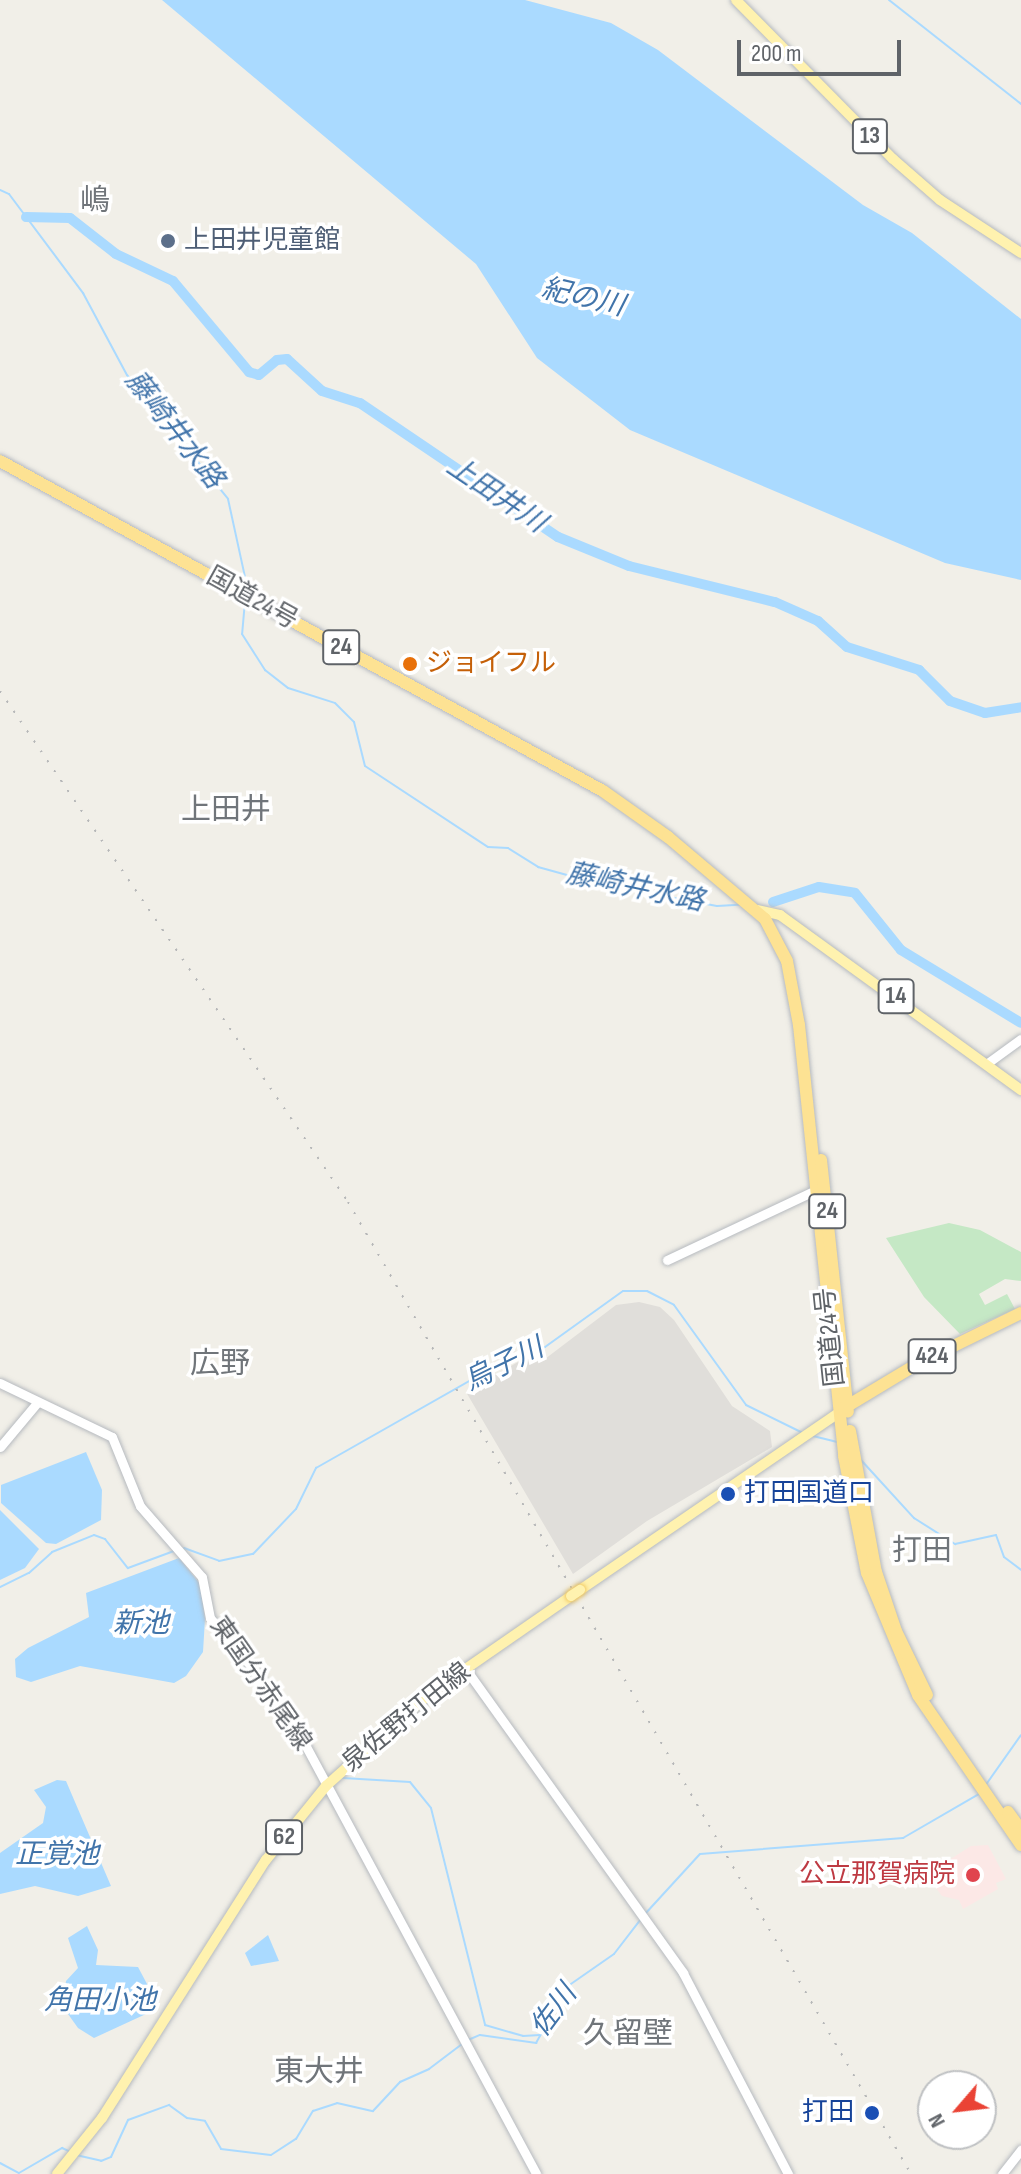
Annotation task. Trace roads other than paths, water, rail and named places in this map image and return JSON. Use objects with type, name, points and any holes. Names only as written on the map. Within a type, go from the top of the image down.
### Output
[{"type":"highway","name":"国道24号","points":[[0,461],[606,792],[762,910],[791,947],[797,969],[843,1409]]},
{"type":"highway","name":"国道24号","points":[[762,910],[782,946],[791,974],[849,1459],[869,1545],[896,1631],[939,1716],[979,1780],[1021,1830]]},
{"type":"highway","name":"424","points":[[843,1409],[1021,1313]]},
{"type":"highway","name":"国道24号","points":[[991,1796],[1021,1845]]},
{"type":"main road","name":"13","points":[[736,0],[893,159],[940,200],[1021,253]]},
{"type":"main road","name":"14","points":[[762,910],[989,1062],[1021,1090]]},
{"type":"main road","name":"泉佐野打田線","points":[[57,2174],[75,2154],[257,1872],[326,1786],[374,1738],[465,1668],[843,1409]]},
{"type":"street","points":[[989,1062],[1021,1039]]},
{"type":"street","points":[[667,1260],[816,1190]]},
{"type":"street","name":"東国分赤尾線","points":[[0,1383],[36,1404],[79,1417],[112,1437],[140,1506],[202,1577],[210,1618],[237,1647],[293,1725],[536,2174]]},
{"type":"street","points":[[0,1447],[36,1404]]},
{"type":"street","points":[[465,1668],[643,1914],[716,2031],[788,2174]]},
{"type":"street","points":[[1002,2174],[1021,2150]]},
{"type":"water","name":"紀の川","points":[[162,0],[525,0],[611,23],[658,50],[863,205],[912,233],[1021,319],[1021,580],[945,563],[630,430],[537,358],[476,264]]},
{"type":"water","points":[[86,1452],[102,1490],[101,1520],[56,1544],[46,1543],[1,1503],[1,1485]]},
{"type":"water","points":[[0,1510],[39,1549],[25,1568],[0,1580]]},
{"type":"water","name":"新池","points":[[179,1558],[200,1584],[205,1619],[203,1652],[186,1676],[174,1683],[80,1666],[31,1682],[16,1677],[15,1659],[28,1648],[89,1617],[86,1593]]},
{"type":"water","name":"正覚池","points":[[57,1780],[66,1781],[111,1886],[78,1896],[35,1886],[0,1894],[0,1853],[43,1823],[46,1807],[34,1790]]},
{"type":"water","name":"角田小池","points":[[87,1926],[98,1950],[96,1965],[138,1967],[155,1999],[146,2014],[94,2038],[78,2028],[63,2007],[66,1981],[78,1968],[68,1938]]},
{"type":"water","points":[[268,1935],[279,1961],[251,1966],[245,1953]]},
{"type":"waterway","points":[[889,0],[1021,104]]},
{"type":"waterway","name":"藤崎井水路","points":[[0,190],[9,194],[83,293],[127,375],[228,499],[248,591]]},
{"type":"waterway","name":"上田井川","points":[[26,217],[70,218],[116,254],[173,281],[249,372],[259,375],[277,360],[287,359],[322,391],[360,403],[558,537],[629,566],[775,602],[818,621],[847,647],[919,670],[950,701],[985,713],[1021,707]]},
{"type":"waterway","name":"藤崎井水路","points":[[245,601],[242,634],[265,670],[288,688],[335,703],[354,722],[365,766],[488,847],[508,848],[538,867],[596,883],[717,906],[739,905]]},
{"type":"waterway","name":"藤崎井水路","points":[[773,902],[819,887],[855,893],[901,950],[1021,1023]]},
{"type":"waterway","name":"烏子川","points":[[184,1548],[219,1561],[253,1554],[296,1509],[316,1468],[517,1354],[545,1347],[623,1291],[647,1291],[674,1305],[746,1405],[803,1433]]},
{"type":"waterway","name":"烏子川","points":[[813,1436],[837,1442]]},
{"type":"waterway","name":"烏子川","points":[[861,1460],[914,1518],[955,1544],[996,1535],[1004,1557],[1021,1570]]},
{"type":"waterway","name":"烏子川","points":[[0,1587],[29,1573],[52,1552],[94,1535],[105,1539],[128,1568],[174,1551]]},
{"type":"waterway","name":"佐川","points":[[985,1786],[1021,1735]]},
{"type":"waterway","points":[[343,1778],[410,1782],[431,1808],[485,2025],[523,2036],[540,2035]]},
{"type":"waterway","name":"佐川","points":[[645,1914],[700,1854],[903,1838],[979,1794]]},
{"type":"waterway","name":"佐川","points":[[468,2040],[480,2035],[536,2043],[568,1986],[614,1954],[641,1919]]},
{"type":"waterway","name":"佐川","points":[[76,2155],[101,2161],[111,2157],[128,2120],[169,2105],[187,2118],[205,2121],[221,2149],[271,2155],[296,2139],[313,2111],[337,2103],[373,2111],[400,2082],[429,2069],[462,2044]]},
{"type":"waterway","name":"佐川","points":[[0,2163],[19,2173],[62,2148],[71,2152]]},
{"type":"railway","points":[[0,691],[348,1202],[911,2174]]},
{"type":"place","name":"上田井児童館","points":[[168,241]]},
{"type":"place","name":"ジョイフル","points":[[410,664]]},
{"type":"place","name":"打田国道口","points":[[728,1494]]},
{"type":"place","name":"公立那賀病院","points":[[973,1875]]},
{"type":"place","name":"打田","points":[[872,2113]]},
{"type":"district","name":"嶋","points":[[95,201]]},
{"type":"district","name":"上田井","points":[[226,810]]},
{"type":"district","name":"広野","points":[[220,1364]]},
{"type":"district","name":"打田","points":[[922,1551]]},
{"type":"district","name":"久留壁","points":[[628,2034]]},
{"type":"district","name":"東大井","points":[[319,2072]]}]
